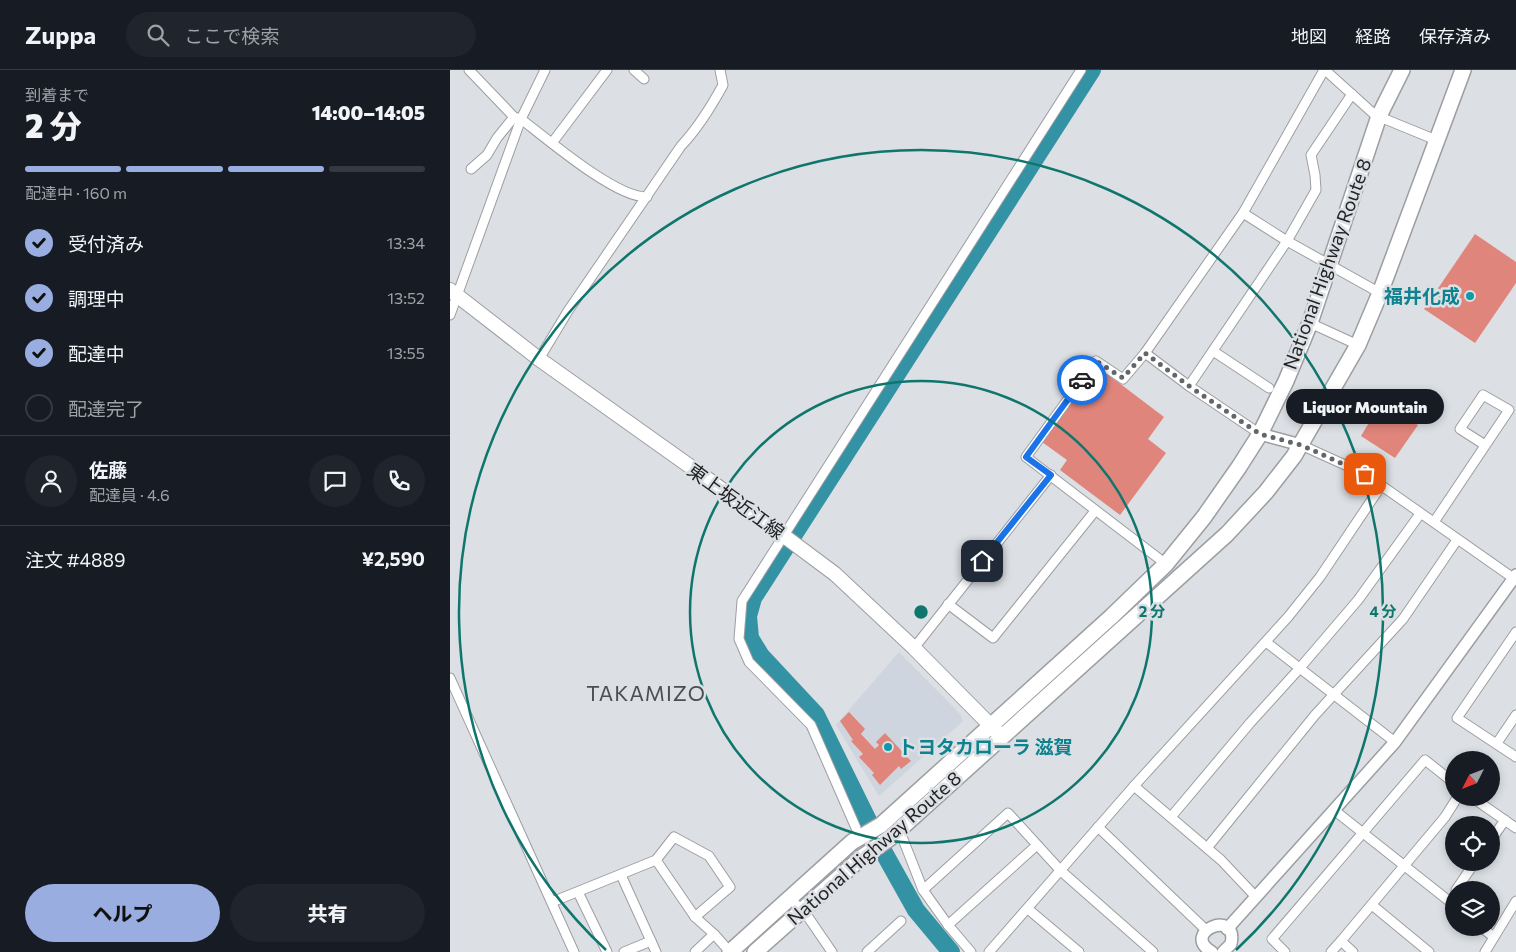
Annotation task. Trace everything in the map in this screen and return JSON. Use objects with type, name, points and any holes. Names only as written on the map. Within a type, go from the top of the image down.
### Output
[{"type":"highway","name":"National Highway Route 8","points":[[730,952],[790,898],[854,835],[881,825],[1104,624],[1166,564],[1204,517],[1260,434],[1286,380],[1310,323],[1379,116],[1402,70]]},
{"type":"highway","name":"National Highway Route 8","points":[[755,952],[861,858],[894,834],[1227,534],[1266,492],[1301,445],[1358,345],[1380,293],[1463,70]]},
{"type":"main road","name":"東上坂近江線","points":[[454,293],[539,359],[835,574],[914,648],[1001,736]]},
{"type":"street","points":[[468,70],[518,118],[593,174],[638,198],[647,197]]},
{"type":"street","points":[[450,315],[454,293],[518,118],[545,70]]},
{"type":"street","points":[[552,143],[607,70]]},
{"type":"street","points":[[634,70],[644,79]]},
{"type":"street","points":[[539,359],[568,311],[681,146],[694,133],[711,106],[723,85],[720,70]]},
{"type":"street","points":[[854,835],[811,725],[750,662],[739,639],[742,601],[788,539],[1081,70]]},
{"type":"street","points":[[1166,564],[1026,457],[1096,361],[1123,378],[1145,353],[1243,213],[1325,70],[1379,116],[1436,140]]},
{"type":"street","points":[[1189,386],[1287,241],[1316,190],[1311,156],[1352,94]]},
{"type":"street","points":[[471,169],[487,155],[503,130],[518,118]]},
{"type":"street","points":[[1243,213],[1287,241],[1380,293]]},
{"type":"street","points":[[1310,323],[1358,345]]},
{"type":"street","points":[[1213,351],[1269,388]]},
{"type":"street","points":[[1145,353],[1189,386],[1260,434],[1301,445],[1365,474],[1420,514],[1515,578],[1395,742],[1227,929]]},
{"type":"street","points":[[1434,522],[1509,410],[1483,395],[1460,429],[1485,445]]},
{"type":"street","points":[[914,648],[1051,475]]},
{"type":"street","points":[[989,952],[1061,872],[1134,786],[1266,642],[1320,577],[1382,486]]},
{"type":"street","points":[[948,604],[993,638],[1095,511]]},
{"type":"street","points":[[1171,817],[1250,722],[1299,669],[1358,600],[1420,514]]},
{"type":"street","points":[[1208,848],[1315,715],[1403,619],[1458,540]]},
{"type":"street","points":[[1516,632],[1457,718],[1516,757]]},
{"type":"street","points":[[1266,642],[1395,742]]},
{"type":"street","points":[[450,678],[574,952]]},
{"type":"street","points":[[1497,743],[1516,715]]},
{"type":"street","points":[[1285,952],[1272,939],[1425,760],[1445,776]]},
{"type":"street","points":[[1134,786],[1208,848],[1256,896]]},
{"type":"street","points":[[1331,952],[1404,867],[1453,806]]},
{"type":"street","points":[[1485,806],[1516,828]]},
{"type":"street","points":[[1334,810],[1404,867],[1445,895]]},
{"type":"street","points":[[923,890],[1008,814],[1061,872],[1153,952]]},
{"type":"street","points":[[1500,827],[1505,820]]},
{"type":"street","points":[[1098,827],[1206,930]]},
{"type":"street","points":[[894,834],[923,890],[948,925],[971,952]]},
{"type":"street","points":[[552,902],[656,860],[674,837],[709,856],[730,887],[695,917]]},
{"type":"street","points":[[948,925],[1037,845]]},
{"type":"street","points":[[656,860],[695,917],[730,952]]},
{"type":"street","points":[[621,875],[656,952]]},
{"type":"street","points":[[578,892],[607,952]]},
{"type":"street","points":[[790,898],[802,910],[832,952]]},
{"type":"street","points":[[1485,952],[1516,901]]},
{"type":"street","points":[[1372,904],[1429,952]]},
{"type":"street","points":[[1028,909],[1079,952]]},
{"type":"street","points":[[867,952],[901,921]]},
{"type":"street","points":[[1209,951],[1204,943],[1204,934],[1206,930],[1214,925],[1219,925],[1227,929],[1232,940],[1225,952]]},
{"type":"street","points":[[695,952],[714,934]]},
{"type":"street","points":[[624,952],[651,941]]},
{"type":"street","points":[[1341,941],[1353,952]]},
{"type":"shaded area","points":[[899,652],[960,714],[963,721],[879,796],[836,725]]},
{"type":"building","name":"福井化成","points":[[1475,234],[1516,262],[1516,283],[1475,343],[1424,309]]},
{"type":"building","points":[[1098,367],[1164,417],[1148,439],[1166,453],[1120,515],[1060,470],[1067,460],[1042,442]]},
{"type":"building","points":[[1382,401],[1418,425],[1395,458],[1361,436]]},
{"type":"building","name":"トヨタカローラ 滋賀","points":[[849,712],[865,729],[861,734],[875,749],[879,745],[876,742],[885,733],[911,761],[901,769],[899,766],[880,785],[872,775],[874,773],[859,757],[863,754],[851,741],[853,740],[840,721]]},
{"type":"waterway","points":[[951,952],[916,910],[883,851],[816,715],[761,656],[750,638],[748,616],[753,598],[1092,70]]},
{"type":"way so far","points":[[1082,380],[1096,361],[1123,378],[1145,353],[1189,386],[1260,434],[1309,448],[1365,474]]},
{"type":"place","name":"福井化成","points":[[1470,296]]},
{"type":"place","name":"Liquor Mountain","points":[[1365,474]]},
{"type":"place","name":"トヨタカローラ 滋賀","points":[[888,747]]},
{"type":"district","name":"TAKAMIZO","points":[[646,694]]},
{"type":"route","points":[[982,561],[1051,475],[1026,457],[1082,380]]}]
